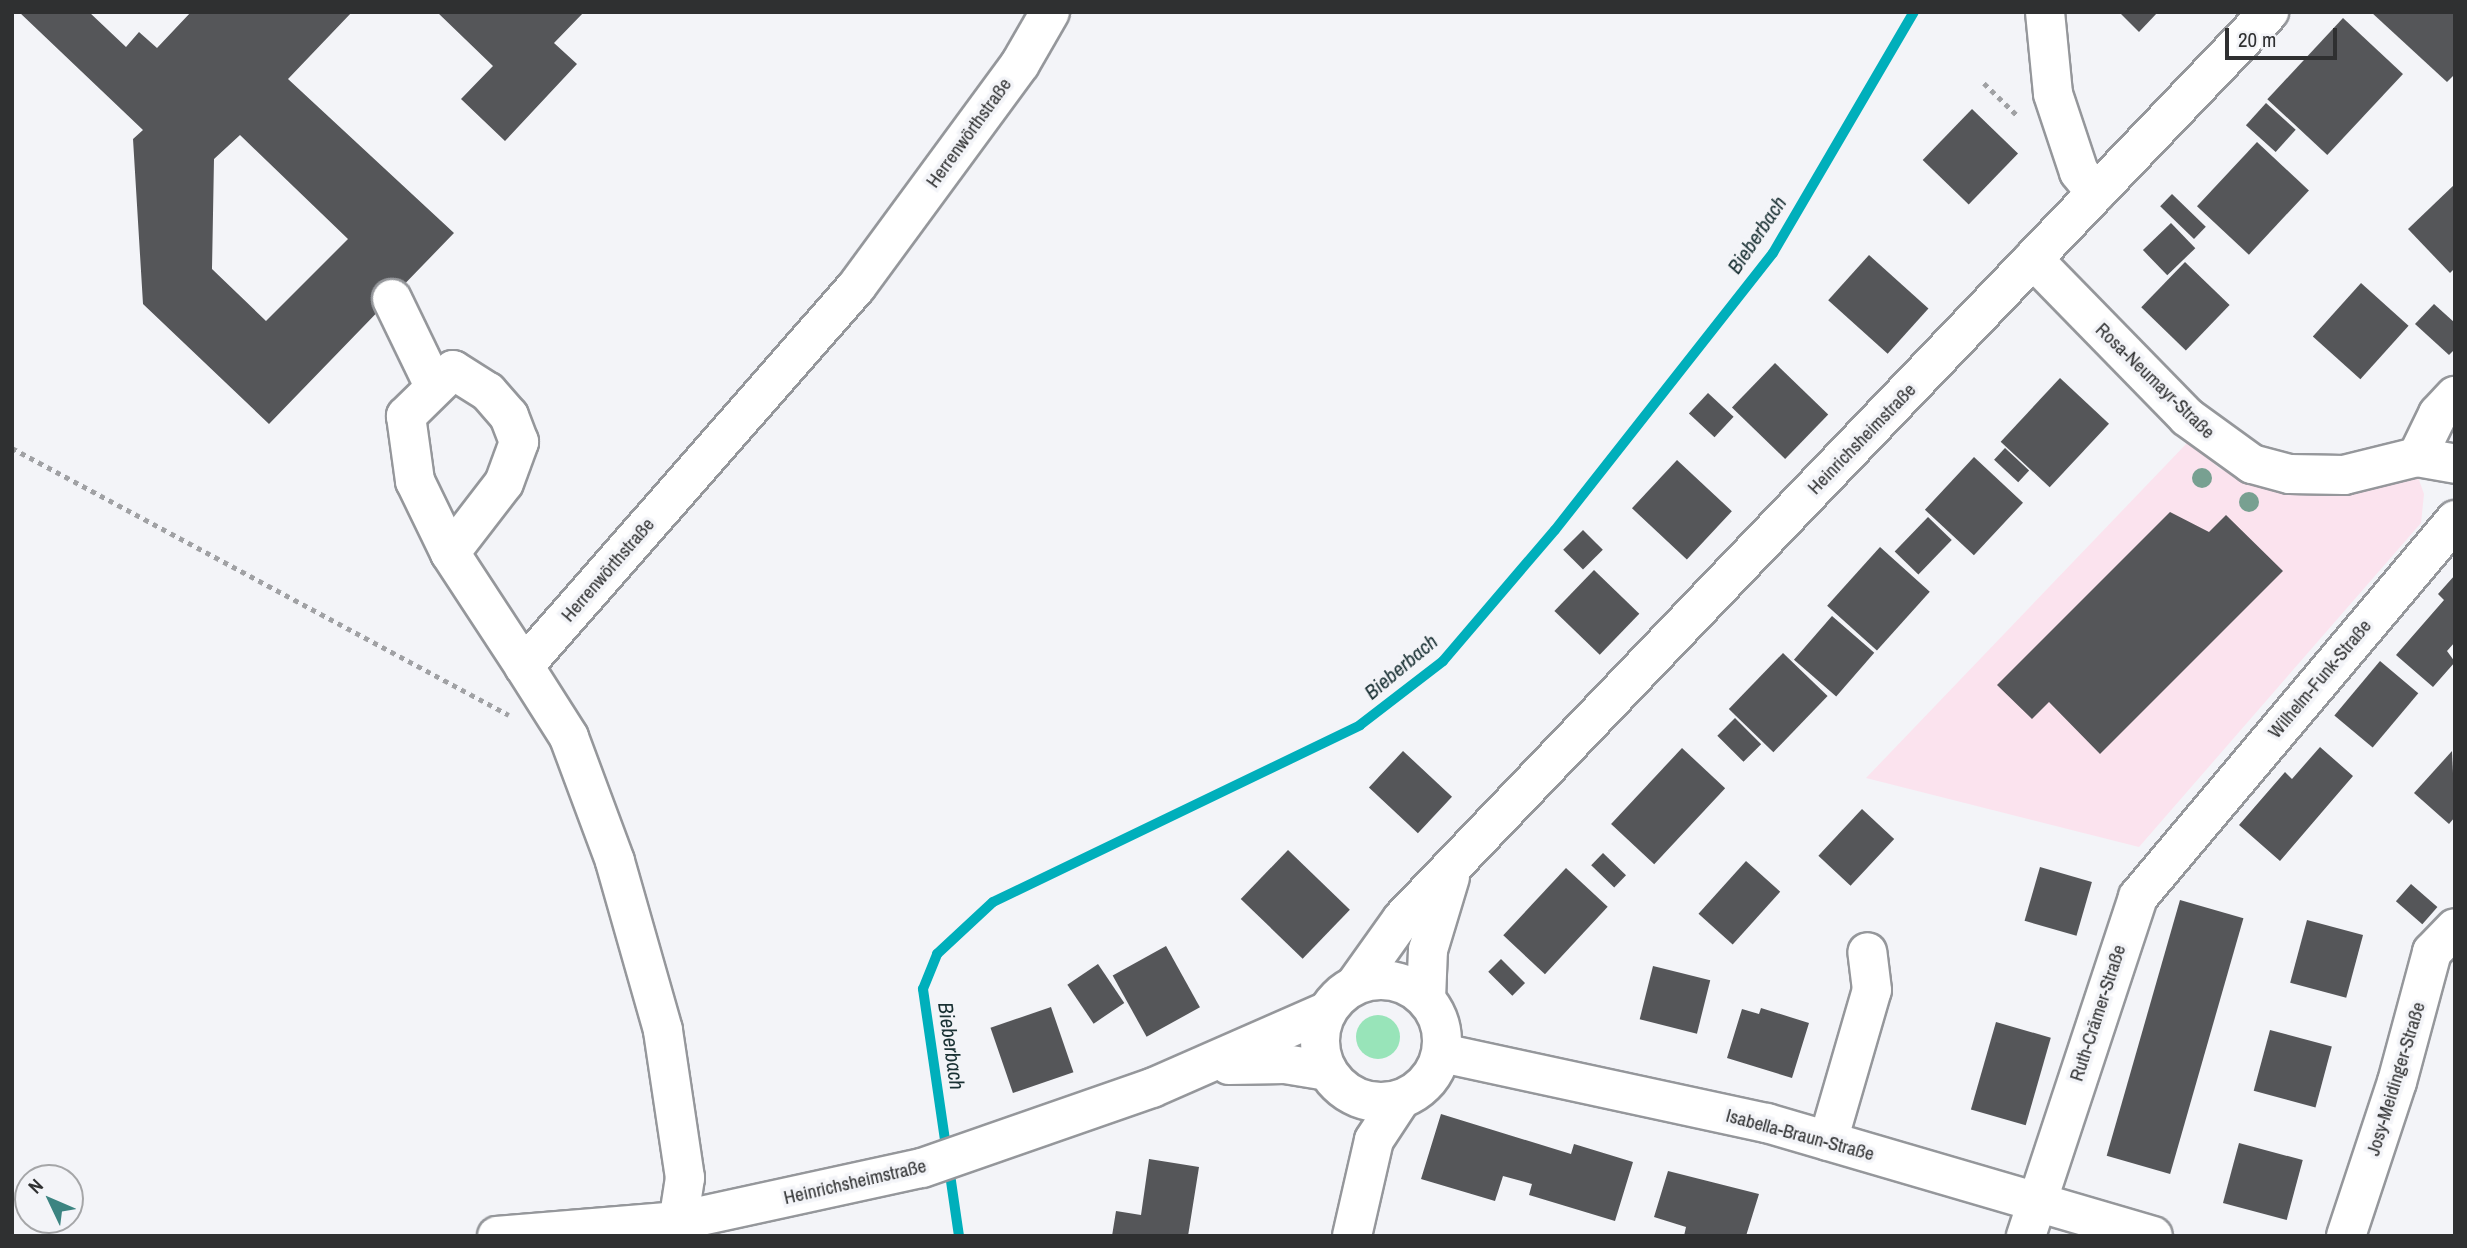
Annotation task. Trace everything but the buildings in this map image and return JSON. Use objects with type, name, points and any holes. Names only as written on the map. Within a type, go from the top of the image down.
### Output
[{"type":"street","name":"Herrenwörthstraße","points":[[524,666],[857,286],[1020,64],[1050,12]]},
{"type":"street","points":[[2045,12],[2053,94],[2079,172],[2096,193]]},
{"type":"street","name":"Heinrichsheimstraße","points":[[497,1236],[677,1229],[922,1168],[976,1151],[1199,1068],[1327,1011],[1355,985],[1394,928],[2269,12]]},
{"type":"street","name":"Rosa-Neumayr-Straße","points":[[2034,259],[2187,418],[2252,464],[2290,474],[2344,475],[2417,457],[2455,464]]},
{"type":"street","points":[[392,299],[434,386]]},
{"type":"street","points":[[450,553],[504,483],[519,442],[509,416],[488,391],[453,370],[406,416],[408,449],[415,481],[450,553],[569,737],[615,861],[663,1030],[685,1178],[677,1229]]},
{"type":"street","points":[[2417,457],[2438,414],[2455,396]]},
{"type":"street","name":"Wilhelm-Funk-Straße","points":[[2185,837],[2455,520]]},
{"type":"street","name":"Ruth-Crämer-Straße","points":[[2031,1219],[2138,897],[2185,837]]},
{"type":"street","name":"Heinrichsheimstraße","points":[[1442,1053],[1437,1015],[1426,999],[1428,950],[1438,905],[1454,865]]},
{"type":"street","name":"Josy-Meidinger-Straße","points":[[2346,1236],[2397,1082],[2432,952],[2455,928]]},
{"type":"street","points":[[1828,1141],[1872,990],[1867,952]]},
{"type":"street","points":[[1355,985],[1393,980],[1426,999]]},
{"type":"street","points":[[1327,1011],[1321,1051],[1334,1079],[1352,1136],[1353,1232]]},
{"type":"street","points":[[1353,1232],[1374,1140],[1401,1099],[1420,1089],[1434,1073],[1442,1053]]},
{"type":"street","name":"Isabella-Braun-Straße","points":[[1442,1053],[1767,1123],[1828,1141],[2031,1219],[2153,1236]]},
{"type":"street","name":"Heinrichsheimstraße","points":[[1199,1068],[1285,1064],[1334,1079],[1359,1099],[1380,1103],[1401,1099]]},
{"type":"path","points":[[12,448],[500,711],[569,737]]},
{"type":"shaded area","points":[[2188,442],[2219,468],[2260,488],[2306,493],[2418,477],[2424,494],[2421,523],[2139,847],[1866,778]]},
{"type":"green space","points":[[1378,1015],[1394,1021],[1400,1037],[1394,1053],[1378,1059],[1362,1053],[1356,1037],[1362,1021]]},
{"type":"waterway","name":"Bieberbach","points":[[959,1236],[923,989],[937,954],[993,902],[1360,725],[1443,661],[1555,530],[1773,253],[1914,12]]}]
